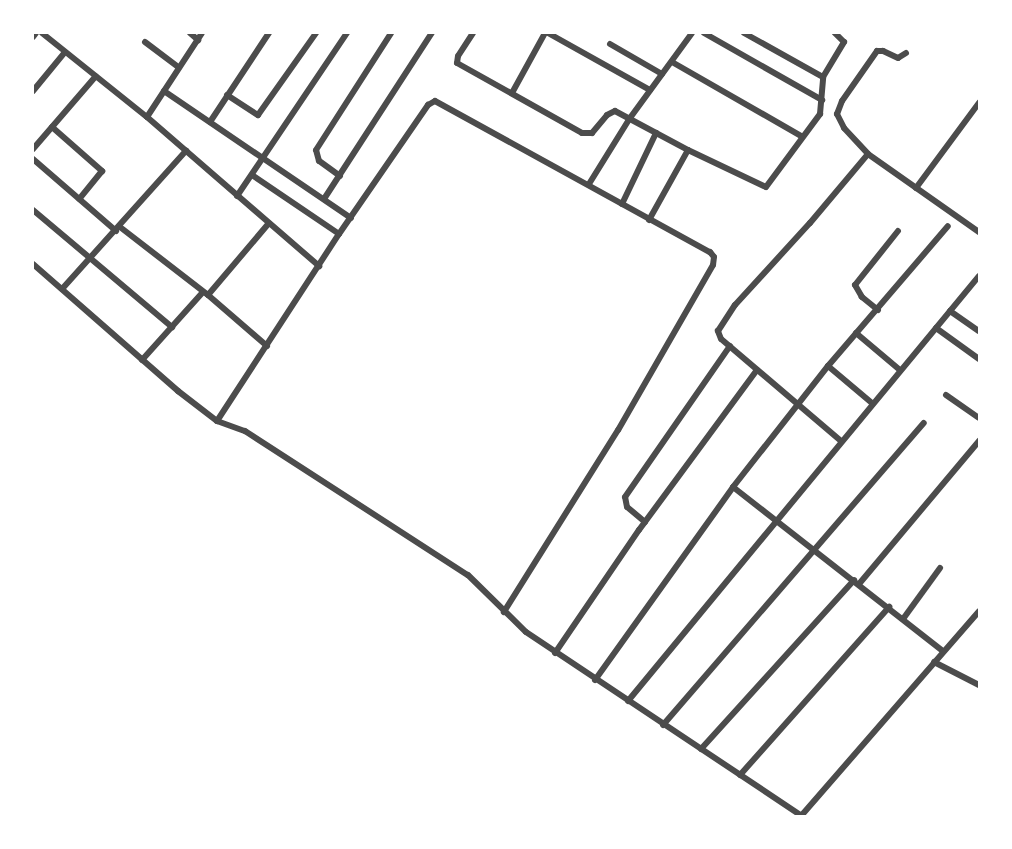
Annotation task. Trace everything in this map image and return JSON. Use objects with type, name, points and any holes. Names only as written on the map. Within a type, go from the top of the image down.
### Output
[{"type":"street","points":[[33,37],[36,33]]},
{"type":"street","points":[[42,33],[147,117],[319,266]]},
{"type":"street","points":[[190,33],[198,40]]},
{"type":"street","points":[[147,117],[202,33]]},
{"type":"street","points":[[210,122],[269,33]]},
{"type":"street","points":[[227,95],[258,115],[316,33]]},
{"type":"street","points":[[237,196],[347,33]]},
{"type":"street","points":[[340,176],[319,161],[316,150],[392,33]]},
{"type":"street","points":[[324,199],[432,33]]},
{"type":"street","points":[[473,33],[458,56],[457,63],[586,135],[592,133],[612,111],[766,186],[771,183],[801,136],[820,114],[823,77],[844,42],[835,33]]},
{"type":"street","points":[[512,93],[547,33],[650,90]]},
{"type":"street","points":[[589,184],[630,118],[692,33]]},
{"type":"street","points":[[704,33],[822,100]]},
{"type":"street","points":[[744,33],[823,77]]},
{"type":"street","points":[[146,42],[178,68]]},
{"type":"street","points":[[610,44],[662,74]]},
{"type":"street","points":[[906,53],[898,58],[883,51],[877,51],[837,110],[844,128],[868,154],[979,231]]},
{"type":"street","points":[[33,91],[65,52]]},
{"type":"street","points":[[672,62],[801,136]]},
{"type":"street","points":[[33,149],[96,76]]},
{"type":"street","points":[[164,91],[351,218]]},
{"type":"street","points":[[217,420],[339,234],[428,105],[435,101],[710,252],[714,257],[713,265],[618,430],[504,612]]},
{"type":"street","points":[[916,188],[979,103]]},
{"type":"street","points":[[52,127],[102,171],[80,200]]},
{"type":"street","points":[[622,204],[657,133]]},
{"type":"street","points":[[33,137],[39,142]]},
{"type":"street","points":[[650,220],[688,150]]},
{"type":"street","points":[[62,289],[186,151]]},
{"type":"street","points":[[841,441],[729,346],[718,336],[718,332],[735,305],[810,223],[868,154]]},
{"type":"street","points":[[33,159],[80,200],[205,293],[267,346]]},
{"type":"street","points":[[252,176],[339,234]]},
{"type":"street","points":[[33,210],[172,327]]},
{"type":"street","points":[[142,360],[269,223]]},
{"type":"street","points":[[595,680],[733,487],[798,403],[948,225]]},
{"type":"street","points":[[878,310],[862,297],[855,285],[898,231]]},
{"type":"street","points":[[33,264],[142,360],[217,420],[245,431],[468,575],[526,632],[555,653],[802,816],[979,611]]},
{"type":"street","points":[[628,701],[979,276]]},
{"type":"street","points":[[950,311],[979,331]]},
{"type":"street","points":[[936,328],[979,358]]},
{"type":"street","points":[[856,333],[900,369]]},
{"type":"street","points":[[645,522],[627,507],[626,497],[729,346]]},
{"type":"street","points":[[828,366],[872,403]]},
{"type":"street","points":[[555,653],[645,522],[757,370]]},
{"type":"street","points":[[946,395],[979,418]]},
{"type":"street","points":[[663,725],[813,548],[924,423]]},
{"type":"street","points":[[701,749],[856,582],[979,441]]},
{"type":"street","points":[[733,487],[943,651]]},
{"type":"street","points":[[903,619],[940,568]]},
{"type":"street","points":[[740,775],[889,607]]},
{"type":"street","points":[[934,662],[979,685]]}]
